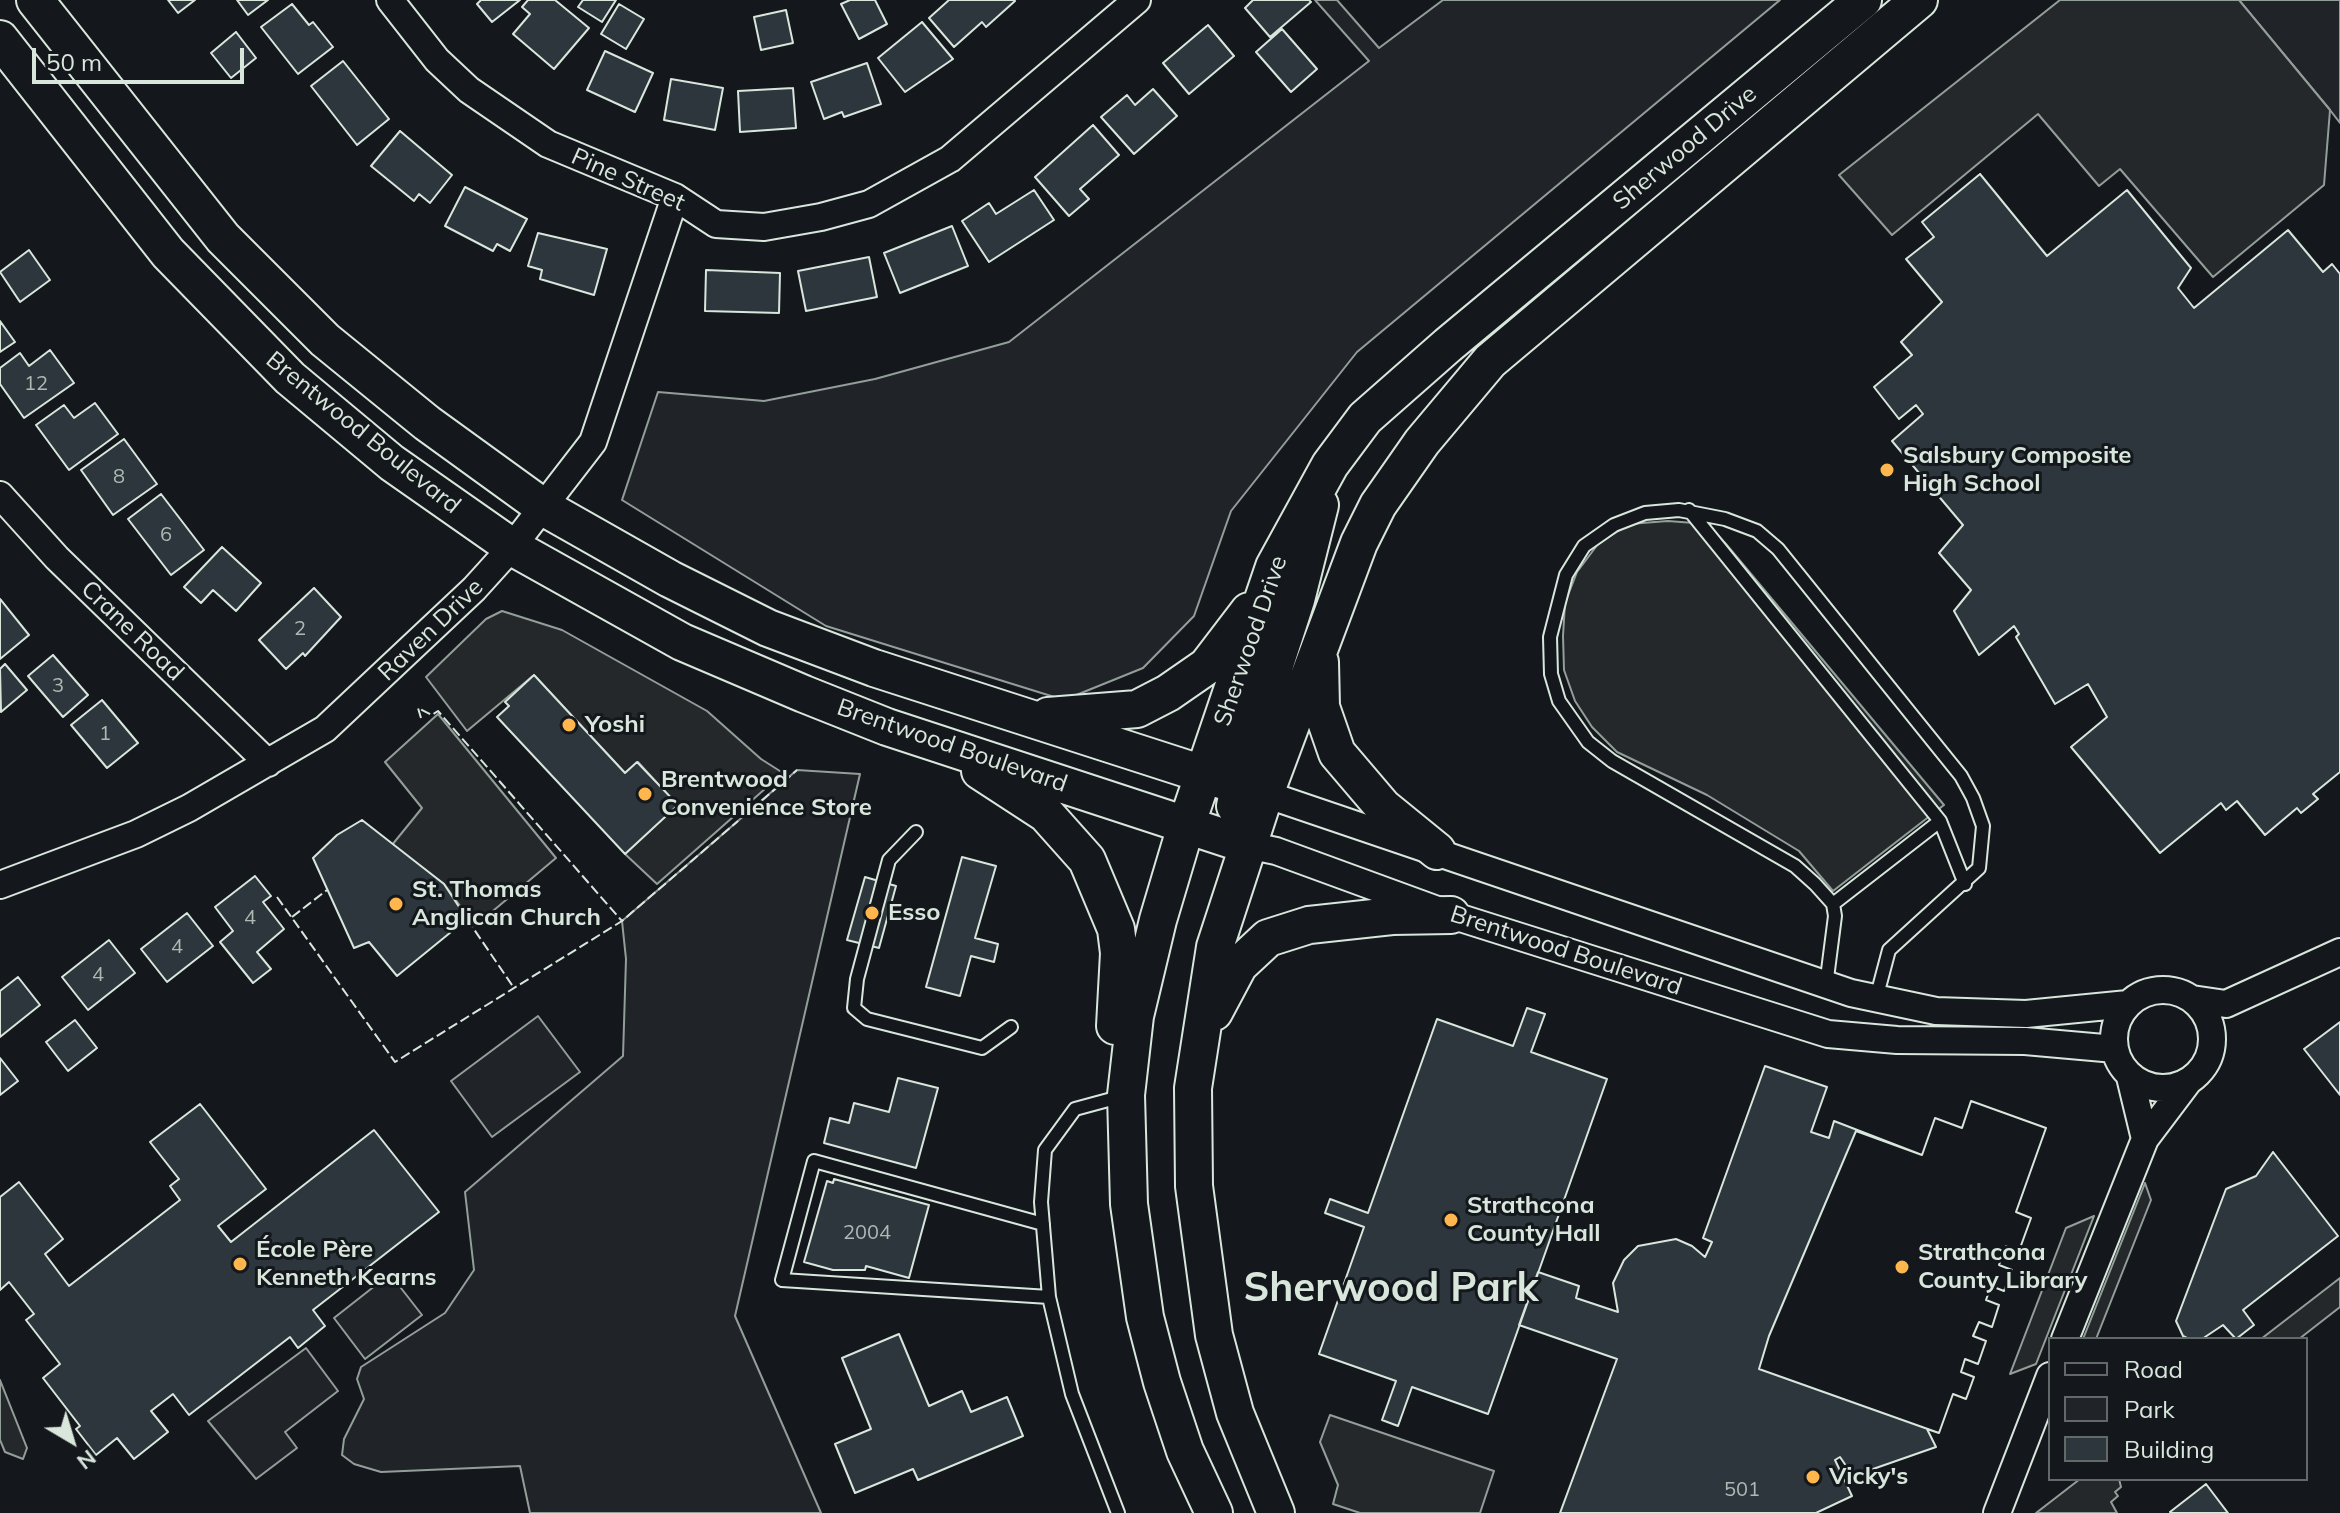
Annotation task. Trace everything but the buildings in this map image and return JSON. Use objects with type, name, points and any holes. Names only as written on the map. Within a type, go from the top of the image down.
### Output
[{"type":"main road","name":"Brentwood Boulevard","points":[[35,0],[223,238],[325,340],[427,423],[543,507],[670,579],[768,628],[1023,717],[1236,785]]},
{"type":"main road","name":"Sherwood Drive","points":[[1276,1513],[1235,1413],[1214,1335],[1194,1186],[1193,1088],[1215,947],[1247,845],[1236,785],[1265,591],[1289,534],[1330,465],[1365,418],[1448,345],[1863,0]]},
{"type":"main road","name":"Sherwood Drive","points":[[1214,1513],[1185,1451],[1162,1382],[1145,1317],[1129,1204],[1126,1095],[1135,1016],[1186,826],[1236,785],[1320,639],[1378,505],[1422,442],[1490,361],[1919,0]]},
{"type":"main road","name":"Brentwood Boulevard","points":[[0,39],[168,253],[290,378],[392,463],[512,547],[682,642],[804,694],[931,741],[1247,845]]},
{"type":"main road","points":[[1236,785],[1296,600],[1330,465]]},
{"type":"main road","points":[[1023,717],[1137,709],[1168,693],[1207,666],[1265,591]]},
{"type":"main road","points":[[1320,639],[1321,707],[1337,753],[1383,807],[1437,851]]},
{"type":"main road","points":[[931,741],[1046,814],[1087,860],[1116,929],[1119,953],[1115,1032],[1126,1095]]},
{"type":"main road","points":[[1199,1041],[1239,965],[1268,938],[1309,925],[1392,916],[1451,915]]},
{"type":"street","name":"Pine Street","points":[[390,0],[437,60],[504,116],[548,144],[675,197],[716,224],[764,227],[821,217],[869,204],[950,159],[1137,0]]},
{"type":"street","name":"Raven Drive","points":[[0,885],[136,834],[325,729],[474,589],[512,547],[593,442],[675,197]]},
{"type":"street","name":"Crane Road","points":[[0,495],[57,558],[268,763]]},
{"type":"street","name":"Brentwood Boulevard","points":[[1236,785],[1826,986],[1876,999],[1936,1011],[2026,1014],[2128,1004]]},
{"type":"street","name":"Brentwood Boulevard","points":[[1247,845],[1276,851],[1451,915],[1828,1034],[1897,1040],[2025,1041],[2115,1049]]},
{"type":"street","points":[[2145,1139],[2130,1077],[2115,1049],[2114,1033],[2128,1004],[2142,994],[2159,990],[2176,991],[2192,999],[2226,1004],[2340,952]]},
{"type":"street","points":[[2066,1337],[2145,1139],[2209,1059],[2213,1042],[2211,1026],[2192,999]]},
{"type":"street","points":[[2130,1077],[2158,1089],[2188,1082]]},
{"type":"street","points":[[1997,1513],[2048,1381]]},
{"type":"lane","points":[[1689,510],[1940,821],[1965,884]]},
{"type":"lane","points":[[1833,904],[1795,866],[1612,761],[1588,742],[1559,701],[1551,674],[1550,637],[1566,575],[1584,546],[1614,525],[1645,513],[1689,510],[1757,531],[1778,549],[1961,776],[1983,826],[1979,868],[1889,950],[1876,999]]},
{"type":"lane","points":[[1826,986],[1833,904],[1940,821]]},
{"type":"lane","points":[[916,832],[889,860],[857,979],[854,1008],[867,1019],[982,1048],[1011,1027]]},
{"type":"lane","points":[[1118,1513],[1072,1394],[1049,1297],[1043,1224],[1045,1150],[1075,1109],[1126,1095]]},
{"type":"lane","points":[[1043,1224],[814,1161],[782,1280],[1049,1297]]},
{"type":"green space","points":[[1315,0],[1337,0],[1379,48],[1443,0],[1780,0],[1357,352],[1231,511],[1194,616],[1143,668],[1064,700],[826,626],[622,500],[658,392],[764,401],[875,379],[1009,342],[1369,61]]},
{"type":"green space","points":[[2239,0],[2340,0],[2340,123],[2330,110]]},
{"type":"green space","points":[[797,770],[860,774],[735,1316],[821,1513],[530,1513],[520,1466],[381,1472],[354,1464],[342,1455],[344,1439],[364,1399],[357,1379],[361,1367],[445,1313],[474,1270],[465,1192],[623,1056],[626,959],[622,921]]},
{"type":"green space","points":[[538,1016],[580,1072],[492,1137],[451,1081]]},
{"type":"green space","points":[[390,1274],[422,1315],[365,1359],[334,1318]]},
{"type":"green space","points":[[306,1348],[338,1391],[285,1432],[297,1448],[256,1479],[208,1421]]},
{"type":"shaded area","points":[[2060,0],[2239,0],[2330,110],[2324,185],[2213,277],[2120,169],[2099,186],[2038,114],[1892,235],[1839,175]]},
{"type":"shaded area","points":[[1668,521],[1707,524],[1944,805],[1833,891],[1799,851],[1707,795],[1617,752],[1592,727],[1575,701],[1564,670],[1563,636],[1565,603],[1577,572],[1598,544],[1629,524]]},
{"type":"shaded area","points":[[502,611],[562,630],[707,711],[761,759],[783,773],[657,884],[625,854],[677,805],[638,762],[625,773],[534,675],[467,731],[426,677],[486,619]]},
{"type":"shaded area","points":[[438,714],[556,858],[475,926],[444,884],[392,845],[422,808],[385,762]]},
{"type":"shaded area","points":[[2145,1183],[2151,1200],[2097,1337],[2084,1337]]},
{"type":"shaded area","points":[[2094,1216],[2036,1364],[2010,1374],[2066,1228]]},
{"type":"shaded area","points":[[2340,1278],[2340,1307],[2302,1337],[2264,1337]]},
{"type":"shaded area","points":[[0,1380],[27,1448],[23,1459],[5,1452],[0,1440]]},
{"type":"shaded area","points":[[1330,1415],[1494,1471],[1480,1513],[1360,1513],[1333,1504],[1338,1485],[1320,1442]]},
{"type":"shaded area","points":[[2077,1481],[2120,1481],[2121,1487],[2115,1492],[2118,1496],[2111,1502],[2117,1513],[2036,1513]]},
{"type":"fence","points":[[421,718],[418,708],[432,715],[438,711],[622,921]]},
{"type":"fence","points":[[751,810],[797,770]]},
{"type":"fence","points":[[277,897],[395,1062],[622,921],[738,821]]},
{"type":"fence","points":[[292,917],[327,890]]},
{"type":"fence","points":[[467,919],[514,988]]},
{"type":"place","name":"Salsbury Composite High School","points":[[1887,470]]},
{"type":"place","name":"Yoshi","points":[[569,725]]},
{"type":"place","name":"Brentwood Convenience Store","points":[[645,794]]},
{"type":"place","name":"St. Thomas Anglican Church","points":[[396,904]]},
{"type":"place","name":"Esso","points":[[872,913]]},
{"type":"place","name":"Strathcona County Hall","points":[[1451,1220]]},
{"type":"place","name":"École Père Kenneth Kearns","points":[[240,1264]]},
{"type":"place","name":"Strathcona County Library","points":[[1902,1267]]},
{"type":"place","name":"Vicky's","points":[[1813,1477]]},
{"type":"district","name":"Sherwood Park","points":[[1391,1289]]}]
